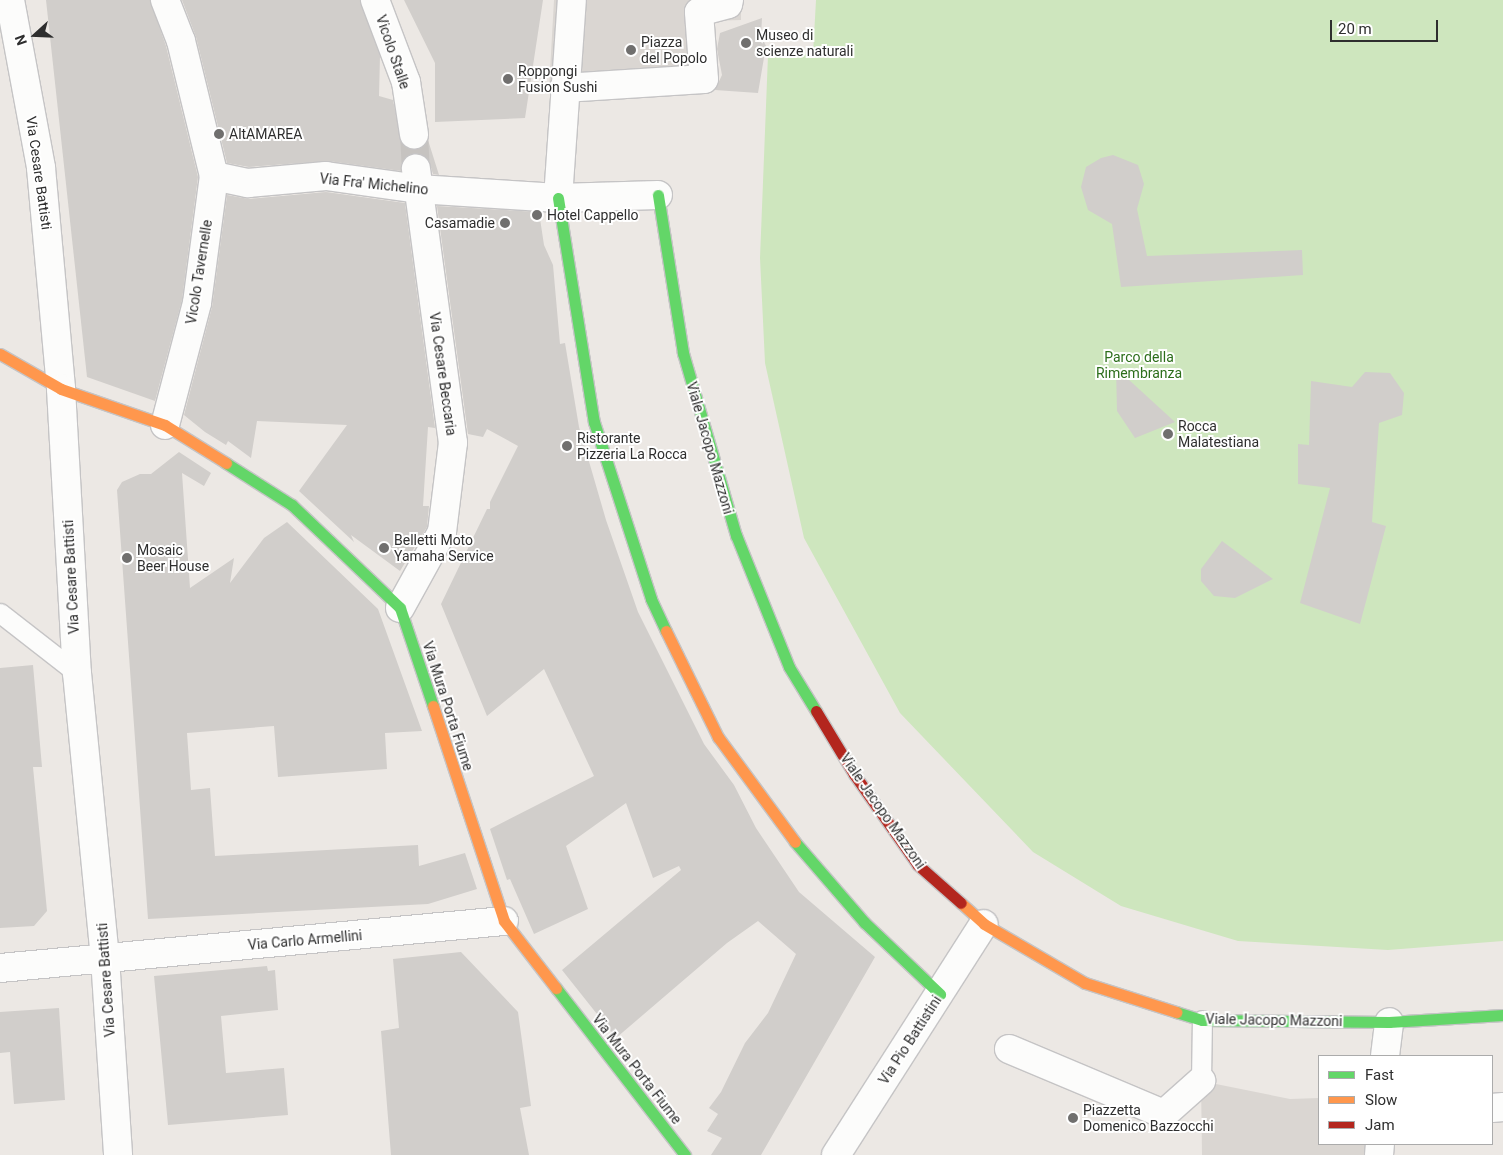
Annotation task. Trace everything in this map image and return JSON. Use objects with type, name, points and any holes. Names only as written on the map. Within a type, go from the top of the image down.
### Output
[{"type":"street","name":"Via Cesare Battisti","points":[[10,0],[41,168],[61,388],[76,673],[105,958],[118,1155]]},
{"type":"street","points":[[165,0],[181,40],[214,176]]},
{"type":"street","name":"Vicolo Stalle","points":[[375,0],[406,82],[414,134]]},
{"type":"street","points":[[572,0],[564,88],[558,198],[594,422],[655,608],[718,737],[791,838],[864,922],[940,994]]},
{"type":"street","points":[[564,88],[704,80],[698,6],[728,4],[728,0]]},
{"type":"street","name":"Via Fra' Michelino","points":[[214,176],[248,183],[326,176],[417,178],[558,198],[658,195]]},
{"type":"street","name":"Vicolo Tavernelle","points":[[164,425],[197,303],[214,176]]},
{"type":"street","name":"Via Cesare Beccaria","points":[[400,608],[442,532],[453,442],[417,178]]},
{"type":"street","name":"Viale Jacopo Mazzoni","points":[[658,195],[683,352],[736,535],[789,666],[854,774],[918,865],[984,924],[1086,984],[1202,1020],[1389,1022],[1503,1015]]},
{"type":"street","name":"Via Mura Porta Fiume","points":[[0,354],[61,388],[164,425],[292,505],[400,608],[504,922],[685,1155]]},
{"type":"street","name":"Via Carlo Armellini","points":[[0,968],[504,922]]},
{"type":"street","name":"Via Pio Battistini","points":[[836,1155],[984,924]]},
{"type":"street","points":[[1385,1055],[1389,1022]]},
{"type":"street","points":[[1008,1049],[1164,1114],[1201,1081]]},
{"type":"lane","points":[[0,613],[76,673]]},
{"type":"lane","points":[[1201,1081],[1202,1020]]},
{"type":"green space","name":"Parco della Rimembranza","points":[[816,0],[1503,0],[1503,941],[1388,950],[1238,941],[1121,906],[1033,852],[900,713],[804,538],[765,363],[760,258],[768,55],[813,54]]},
{"type":"shaded area","name":"Piazza del Popolo","points":[[554,0],[741,0],[741,20],[708,21],[712,79],[549,89]]},
{"type":"shaded area","points":[[1201,1081],[1290,1099],[1318,1098],[1318,1145],[1385,1145],[1385,1155],[1202,1155]]},
{"type":"building","points":[[46,0],[150,0],[166,46],[198,177],[182,300],[155,401],[87,377]]},
{"type":"building","points":[[182,0],[360,0],[380,56],[379,96],[393,100],[402,144],[417,149],[428,140],[439,175],[433,174],[428,158],[414,153],[402,162],[401,171],[328,161],[249,167],[227,163],[196,37]]},
{"type":"building","points":[[404,0],[543,0],[525,118],[435,122],[435,63]]},
{"type":"building","points":[[762,18],[761,36],[766,46],[758,93],[715,90],[722,75],[717,49],[720,33]]},
{"type":"building","points":[[1113,155],[1138,165],[1144,184],[1137,209],[1147,256],[1302,250],[1303,275],[1121,287],[1112,224],[1088,210],[1081,187],[1086,167],[1101,158]]},
{"type":"building","points":[[326,192],[405,203],[435,428],[428,427],[423,506],[429,506],[427,527],[400,571],[351,535],[354,542],[299,491],[347,425],[257,421],[251,458],[228,441],[226,445],[205,432],[184,415],[212,307],[227,195],[249,199]]},
{"type":"building","points":[[437,206],[539,212],[544,245],[553,265],[560,344],[565,343],[579,427],[606,520],[638,612],[704,744],[734,785],[756,828],[799,892],[875,957],[761,1155],[711,1155],[722,1138],[707,1131],[718,1114],[709,1108],[721,1092],[745,1043],[768,1013],[796,954],[758,921],[727,943],[616,1038],[562,970],[681,870],[679,866],[653,878],[626,803],[566,846],[588,909],[534,934],[510,879],[507,880],[490,829],[594,776],[544,669],[487,716],[441,604],[487,509],[490,509],[490,502],[518,446],[487,429],[483,437],[468,434]]},
{"type":"building","points":[[1116,368],[1175,422],[1135,438],[1117,411]]},
{"type":"building","points":[[1365,372],[1390,373],[1404,393],[1402,415],[1379,423],[1372,522],[1386,526],[1360,624],[1300,603],[1330,488],[1298,484],[1298,444],[1309,445],[1311,381],[1352,387]]},
{"type":"building","points":[[179,452],[211,473],[204,486],[182,473],[190,588],[234,558],[230,583],[264,538],[287,522],[378,609],[422,731],[385,733],[387,769],[278,777],[274,726],[187,733],[191,790],[210,788],[215,856],[418,845],[419,866],[465,853],[477,889],[428,904],[148,919],[117,490],[122,482],[140,474],[151,474]]},
{"type":"building","points":[[1222,541],[1273,579],[1235,598],[1214,596],[1201,581],[1201,569]]},
{"type":"building","points":[[33,665],[42,767],[33,767],[47,911],[34,926],[0,928],[0,668]]},
{"type":"building","points":[[461,952],[518,1012],[531,1106],[520,1108],[529,1155],[391,1155],[381,1031],[399,1028],[393,959]]},
{"type":"building","points":[[267,966],[268,971],[275,970],[278,1010],[221,1016],[226,1073],[284,1068],[288,1115],[168,1125],[154,976]]},
{"type":"building","points":[[59,1008],[65,1100],[14,1104],[10,1052],[0,1053],[0,1012]]},
{"type":"tunnel","points":[[414,134],[416,168]]},
{"type":"traffic: fast","points":[[658,195],[683,353],[736,535],[789,667],[816,711]]},
{"type":"traffic: fast","points":[[558,198],[594,422],[651,599],[666,631]]},
{"type":"traffic: fast","points":[[226,463],[292,505],[400,608],[433,706]]},
{"type":"traffic: fast","points":[[795,842],[864,922],[940,994]]},
{"type":"traffic: fast","points":[[556,988],[685,1155]]},
{"type":"traffic: fast","points":[[1176,1012],[1202,1020],[1389,1022],[1503,1015]]},
{"type":"traffic: slow","points":[[0,354],[61,389],[165,425],[226,463]]},
{"type":"traffic: slow","points":[[666,631],[718,737],[795,842]]},
{"type":"traffic: slow","points":[[433,706],[504,921],[556,988]]},
{"type":"traffic: slow","points":[[961,903],[984,924],[1085,983],[1176,1012]]},
{"type":"traffic: jam","points":[[816,711],[854,774],[918,865],[961,903]]},
{"type":"place","name":"Museo di scienze naturali","points":[[746,43]]},
{"type":"place","name":"Piazza del Popolo","points":[[631,50]]},
{"type":"place","name":"Roppongi Fusion Sushi","points":[[508,79]]},
{"type":"place","name":"AltAMAREA","points":[[219,134]]},
{"type":"place","name":"Hotel Cappello","points":[[537,215]]},
{"type":"place","name":"Casamadie","points":[[505,223]]},
{"type":"place","name":"Rocca Malatestiana","points":[[1168,434]]},
{"type":"place","name":"Ristorante Pizzeria La Rocca","points":[[567,446]]},
{"type":"place","name":"Belletti Moto Yamaha Service","points":[[384,548]]},
{"type":"place","name":"Mosaic Beer House","points":[[127,558]]},
{"type":"place","name":"Piazzetta Domenico Bazzocchi","points":[[1073,1118]]}]
